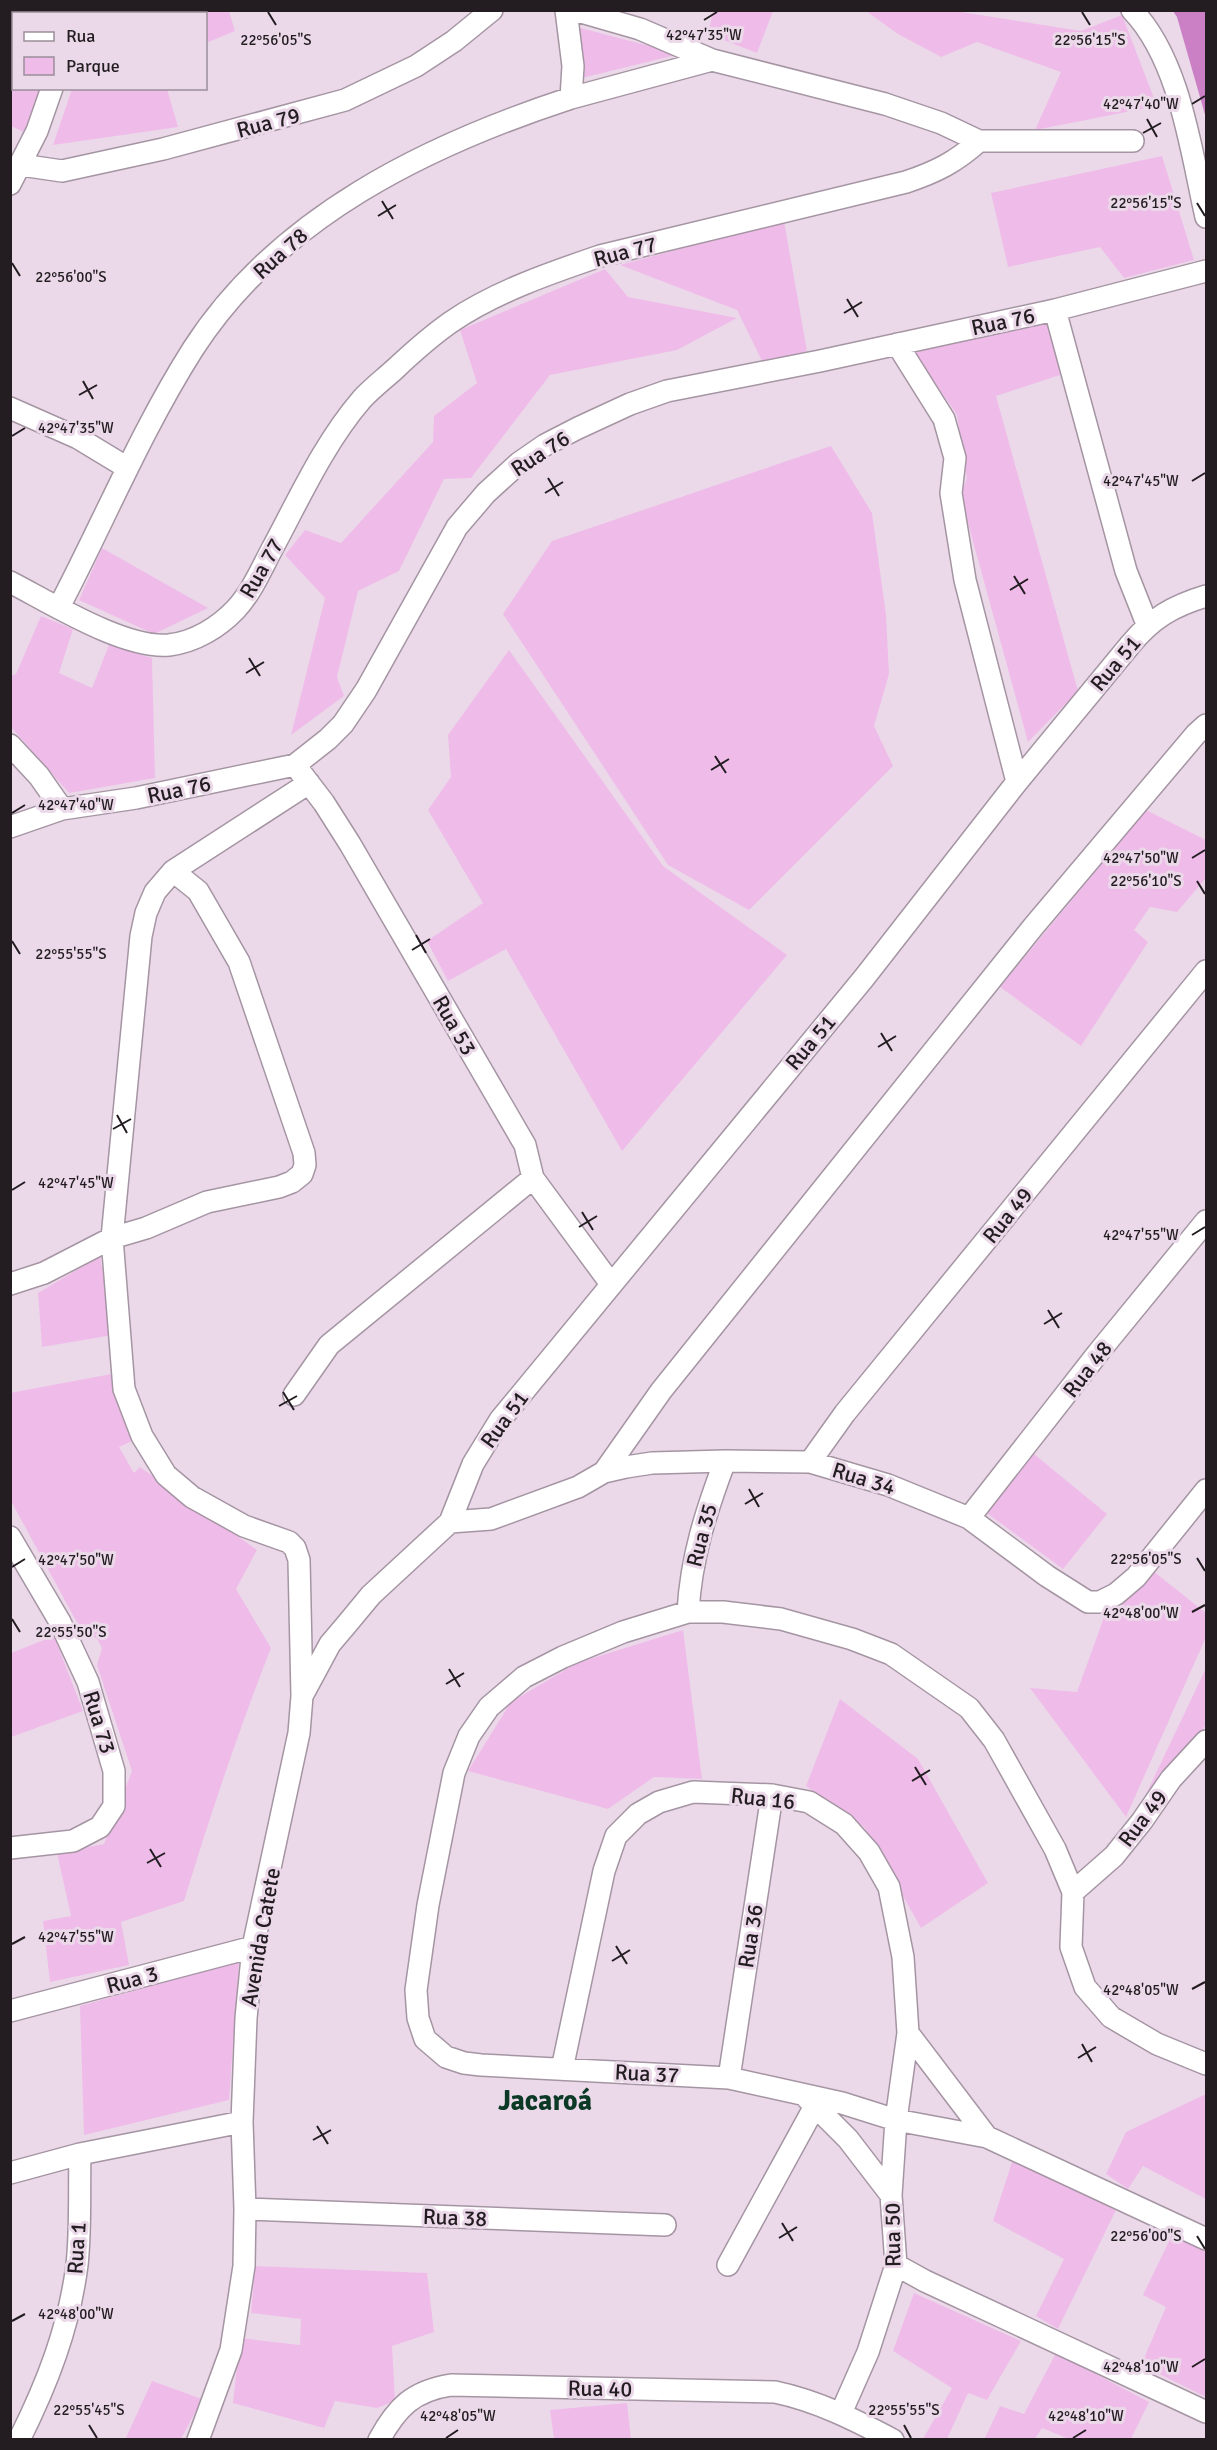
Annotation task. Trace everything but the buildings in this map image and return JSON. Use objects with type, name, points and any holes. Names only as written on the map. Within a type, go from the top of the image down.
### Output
[{"type":"street","name":"Rua 79","points":[[21,165],[62,171],[163,149],[345,100],[383,84],[416,66],[492,10]]},
{"type":"street","points":[[566,10],[573,66],[571,98]]},
{"type":"street","points":[[574,10],[640,29],[712,60],[885,104],[941,123],[979,141],[1133,141]]},
{"type":"street","points":[[1132,10],[1158,45],[1175,87],[1206,217]]},
{"type":"street","name":"Rua 78","points":[[59,607],[107,511],[126,467],[194,348],[218,315],[246,284],[290,242],[328,211],[415,160],[475,133],[571,98],[712,60]]},
{"type":"street","points":[[10,184],[21,165],[51,90]]},
{"type":"street","name":"Rua 77","points":[[10,582],[112,633],[142,643],[169,645],[195,639],[237,608],[254,582],[338,429],[363,398],[424,342],[452,321],[557,270],[600,256],[906,182],[933,173],[960,158],[979,141]]},
{"type":"street","name":"Rua 76","points":[[10,827],[62,809],[136,798],[295,765],[343,724],[366,690],[457,527],[486,493],[519,463],[544,445],[578,428],[630,404],[667,391],[1056,310],[1206,271]]},
{"type":"street","points":[[1056,310],[1126,571],[1147,624]]},
{"type":"street","points":[[897,344],[944,419],[955,458],[951,493],[965,580],[1017,782]]},
{"type":"street","points":[[10,408],[78,438],[126,467]]},
{"type":"street","name":"Rua 51","points":[[450,1522],[473,1464],[500,1420],[864,978],[1017,782],[1147,624],[1174,609],[1206,596]]},
{"type":"street","points":[[604,1472],[661,1391],[1033,927],[1203,734]]},
{"type":"street","points":[[10,745],[39,776],[62,809]]},
{"type":"street","name":"Rua 53","points":[[295,765],[324,803],[377,889],[525,1145],[533,1178],[611,1284]]},
{"type":"street","points":[[302,1696],[299,1560],[295,1548],[289,1542],[244,1526],[192,1497],[166,1475],[142,1436],[124,1389],[112,1238],[141,936],[146,913],[155,892],[173,871],[309,783]]},
{"type":"street","points":[[10,1284],[44,1273],[112,1238],[146,1228],[207,1202],[279,1187],[302,1174],[305,1165],[303,1153],[239,962],[198,891],[173,871]]},
{"type":"street","name":"Rua 49","points":[[810,1462],[845,1413],[1206,971]]},
{"type":"street","points":[[294,1395],[329,1345],[491,1210],[533,1178]]},
{"type":"street","name":"Rua 48","points":[[969,1518],[1098,1353],[1206,1221]]},
{"type":"street","name":"Rua 35","points":[[688,1612],[690,1578],[697,1543],[725,1461]]},
{"type":"street","name":"Rua 34","points":[[450,1522],[490,1519],[578,1487],[604,1472],[652,1463],[810,1462],[888,1485],[969,1518],[1047,1576],[1088,1602],[1100,1602],[1116,1594],[1136,1577],[1206,1490]]},
{"type":"street","name":"Avenida Catete","points":[[198,2439],[231,2350],[244,2266],[242,2122],[246,2018],[253,1947],[299,1733],[302,1696],[330,1644],[353,1616],[371,1595],[450,1522]]},
{"type":"street","name":"Rua 73","points":[[10,1537],[60,1622],[88,1682],[114,1771],[114,1806],[100,1827],[73,1841],[10,1848]]},
{"type":"street","points":[[688,1612],[723,1612],[781,1619],[852,1639],[891,1654],[969,1708],[994,1740],[1054,1849],[1073,1892],[1071,1947],[1085,1987],[1112,2017],[1157,2044],[1206,2064]]},
{"type":"street","name":"Rua 37","points":[[688,1612],[623,1632],[563,1657],[524,1677],[489,1707],[469,1736],[454,1773],[428,1905],[416,1990],[418,2018],[425,2039],[446,2057],[464,2063],[729,2078],[809,2100],[864,2109],[896,2120],[987,2137]]},
{"type":"street","name":"Rua 49","points":[[1073,1892],[1114,1856],[1171,1779],[1206,1741]]},
{"type":"street","name":"Rua 16","points":[[562,2069],[604,1871],[616,1836],[638,1814],[659,1802],[693,1792],[772,1795],[809,1802],[844,1824],[868,1852],[889,1887],[903,1957],[908,2033],[896,2120]]},
{"type":"street","name":"Rua 36","points":[[729,2078],[772,1795]]},
{"type":"street","name":"Rua 3","points":[[10,2011],[253,1947]]},
{"type":"street","points":[[908,2033],[987,2137],[1206,2239]]},
{"type":"street","points":[[728,2265],[809,2100],[848,2139],[891,2195]]},
{"type":"street","name":"Rua 50","points":[[841,2413],[868,2352],[896,2265],[891,2195],[896,2120]]},
{"type":"street","points":[[10,2173],[80,2154],[242,2122]]},
{"type":"street","name":"Rua 1","points":[[19,2439],[45,2387],[68,2313],[77,2264],[80,2154]]},
{"type":"street","name":"Rua 38","points":[[245,2209],[665,2225]]},
{"type":"street","points":[[896,2265],[925,2281],[1206,2412]]},
{"type":"street","name":"Rua 40","points":[[379,2439],[400,2407],[433,2388],[451,2385],[775,2392],[841,2413],[893,2439]]},
{"type":"green space","points":[[103,10],[229,11],[235,31],[207,43],[207,12],[100,12]]},
{"type":"green space","points":[[11,11],[66,11],[12,12],[12,90],[41,90],[26,133],[11,126]]},
{"type":"green space","points":[[713,11],[773,11],[757,53],[708,34]]},
{"type":"green space","points":[[866,11],[955,11],[1081,31],[1122,15],[1157,106],[1035,130],[1061,72],[977,42],[941,57],[898,34]]},
{"type":"green space","points":[[577,27],[680,54],[582,78]]},
{"type":"green space","points":[[72,90],[167,90],[178,127],[53,145]]},
{"type":"green space","points":[[1162,156],[1194,260],[1124,278],[1100,247],[1008,267],[991,193]]},
{"type":"green space","points":[[784,221],[807,351],[764,365],[737,310],[620,265]]},
{"type":"green space","points":[[605,269],[628,297],[737,318],[677,350],[550,375],[471,478],[444,479],[399,571],[358,591],[337,677],[344,696],[291,735],[325,598],[285,555],[305,530],[341,543],[433,442],[434,416],[477,383],[460,330]]},
{"type":"green space","points":[[1049,316],[1063,374],[996,396],[1078,691],[1028,742],[960,494],[967,479],[957,415],[912,349]]},
{"type":"green space","points":[[831,446],[872,513],[886,615],[889,674],[874,726],[893,766],[749,910],[668,865],[503,614],[552,541]]},
{"type":"green space","points":[[102,548],[208,608],[154,634],[79,600]]},
{"type":"green space","points":[[41,616],[73,629],[59,673],[92,688],[109,645],[152,658],[155,778],[69,793],[11,727],[11,676],[16,674]]},
{"type":"green space","points":[[509,650],[663,866],[787,955],[622,1151],[506,949],[448,981],[427,941],[483,903],[428,810],[451,777],[448,735]]},
{"type":"green space","points":[[1146,810],[1206,840],[1206,878],[1177,912],[1150,907],[1134,930],[1148,942],[1081,1046],[1000,987]]},
{"type":"green space","points":[[100,1256],[113,1335],[42,1347],[38,1293]]},
{"type":"green space","points":[[117,1373],[132,1441],[119,1447],[134,1473],[140,1467],[257,1550],[236,1589],[271,1648],[225,1774],[184,1901],[121,1922],[129,1965],[50,1982],[43,1921],[71,1916],[57,1853],[104,1844],[132,1771],[97,1665],[102,1648],[97,1639],[81,1630],[11,1501],[10,1393]]},
{"type":"green space","points":[[1034,1454],[1107,1514],[1063,1569],[984,1511]]},
{"type":"green space","points":[[1153,1571],[1206,1613],[1206,1637],[1126,1817],[1030,1688],[1077,1692],[1107,1609]]},
{"type":"green space","points":[[683,1630],[702,1779],[654,1777],[608,1809],[468,1771],[511,1702],[577,1663]]},
{"type":"green space","points":[[54,1636],[83,1711],[11,1737],[11,1653]]},
{"type":"green space","points":[[1206,1668],[1206,1725],[1139,1809]]},
{"type":"green space","points":[[840,1699],[918,1759],[988,1883],[921,1928],[864,1827],[806,1786]]},
{"type":"green space","points":[[239,1961],[229,2100],[84,2135],[80,2006]]},
{"type":"green space","points":[[1206,2094],[1206,2199],[1143,2166],[1128,2189],[1106,2174],[1126,2132]]},
{"type":"green space","points":[[1013,2159],[1116,2210],[1058,2329],[1036,2316],[1064,2259],[993,2221]]},
{"type":"green space","points":[[1172,2235],[1206,2251],[1206,2397],[1141,2365],[1166,2307],[1143,2295]]},
{"type":"green space","points":[[255,2266],[427,2273],[434,2332],[392,2346],[395,2401],[377,2408],[335,2401],[324,2428],[233,2403],[240,2338],[300,2345],[301,2319],[251,2313]]},
{"type":"green space","points":[[914,2293],[1021,2341],[987,2400],[968,2393],[947,2439],[923,2439],[952,2388],[893,2351]]},
{"type":"green space","points":[[1056,2353],[1149,2402],[1131,2439],[1069,2439],[1042,2428],[1035,2439],[984,2440],[1000,2406],[1024,2414]]},
{"type":"green space","points":[[152,2381],[202,2399],[181,2439],[125,2440]]},
{"type":"green space","points":[[627,2403],[631,2439],[554,2439],[550,2410]]},
{"type":"shaded area","points":[[1173,11],[1206,11],[1206,118],[1177,17]]},
{"type":"district","name":"Jacaroá","points":[[545,2100]]}]
